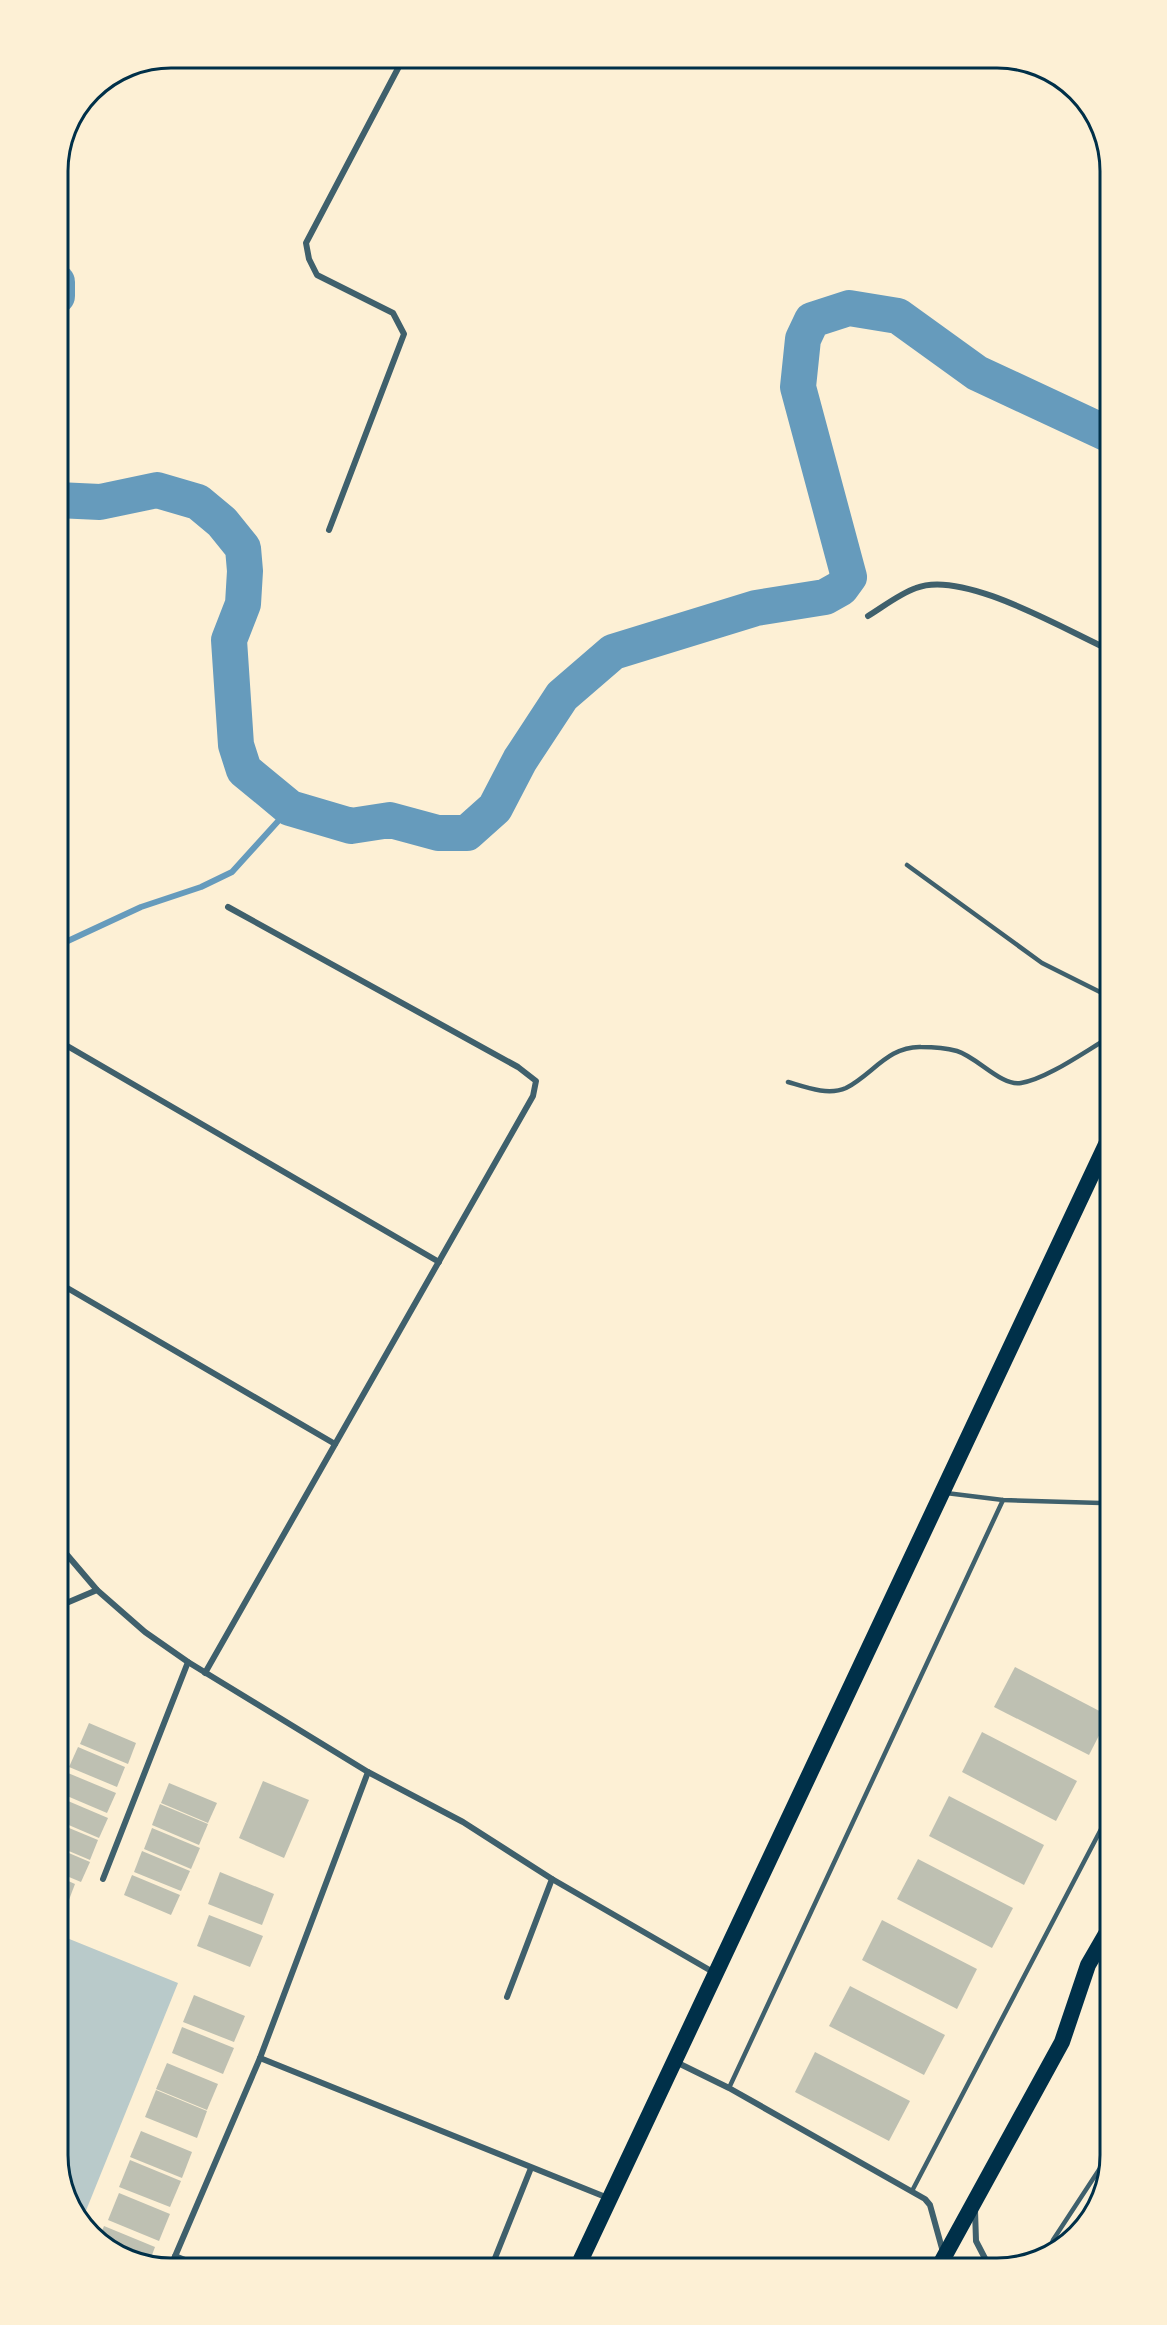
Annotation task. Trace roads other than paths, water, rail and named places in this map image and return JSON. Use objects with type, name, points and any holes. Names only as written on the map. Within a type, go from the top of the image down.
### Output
[{"type":"highway","points":[[582,2258],[1100,1158]]},
{"type":"highway","points":[[943,2258],[1062,2042],[1088,1965],[1100,1944]]},
{"type":"street","points":[[328,530],[404,334],[393,313],[317,275],[309,259],[306,243],[398,68]]},
{"type":"street","points":[[868,616],[917,587],[954,584],[994,596],[1100,645]]},
{"type":"street","points":[[205,1673],[533,1096],[536,1080],[518,1067],[228,908]]},
{"type":"street","points":[[68,1046],[440,1262]]},
{"type":"street","points":[[68,1288],[334,1444]]},
{"type":"street","points":[[68,1556],[98,1590],[145,1632],[205,1673],[368,1772],[463,1822],[552,1879],[716,1974]]},
{"type":"street","points":[[68,1602],[98,1590]]},
{"type":"street","points":[[103,1879],[188,1662]]},
{"type":"street","points":[[175,2256],[260,2058],[368,1772]]},
{"type":"street","points":[[507,1997],[552,1879]]},
{"type":"street","points":[[260,2058],[609,2199]]},
{"type":"street","points":[[673,2061],[729,2088],[912,2191],[930,2205],[940,2258]]},
{"type":"street","points":[[495,2257],[531,2168]]},
{"type":"street","points":[[974,2204],[976,2241],[985,2258]]},
{"type":"lane","points":[[908,865],[1042,963],[1100,992]]},
{"type":"lane","points":[[788,1082],[817,1091],[845,1089],[901,1050],[918,1047],[957,1051],[979,1061],[1008,1083],[1021,1083],[1058,1068],[1100,1043]]},
{"type":"lane","points":[[942,1493],[1003,1500],[1100,1503]]},
{"type":"lane","points":[[729,2088],[1003,1500]]},
{"type":"lane","points":[[912,2191],[1100,1831]]},
{"type":"lane","points":[[1053,2241],[1098,2171]]},
{"type":"waterway","points":[[68,501],[100,502],[157,490],[198,502],[222,522],[243,548],[245,571],[243,604],[229,640],[236,745],[244,770],[290,808],[351,826],[390,820],[438,833],[467,833],[495,808],[520,760],[562,696],[613,652],[756,608],[825,597],[841,588],[849,577],[798,387],[803,339],[812,320],[849,308],[898,316],[977,373],[1100,430]]},
{"type":"waterway","points":[[68,941],[141,907],[201,887],[232,872],[290,808]]}]
